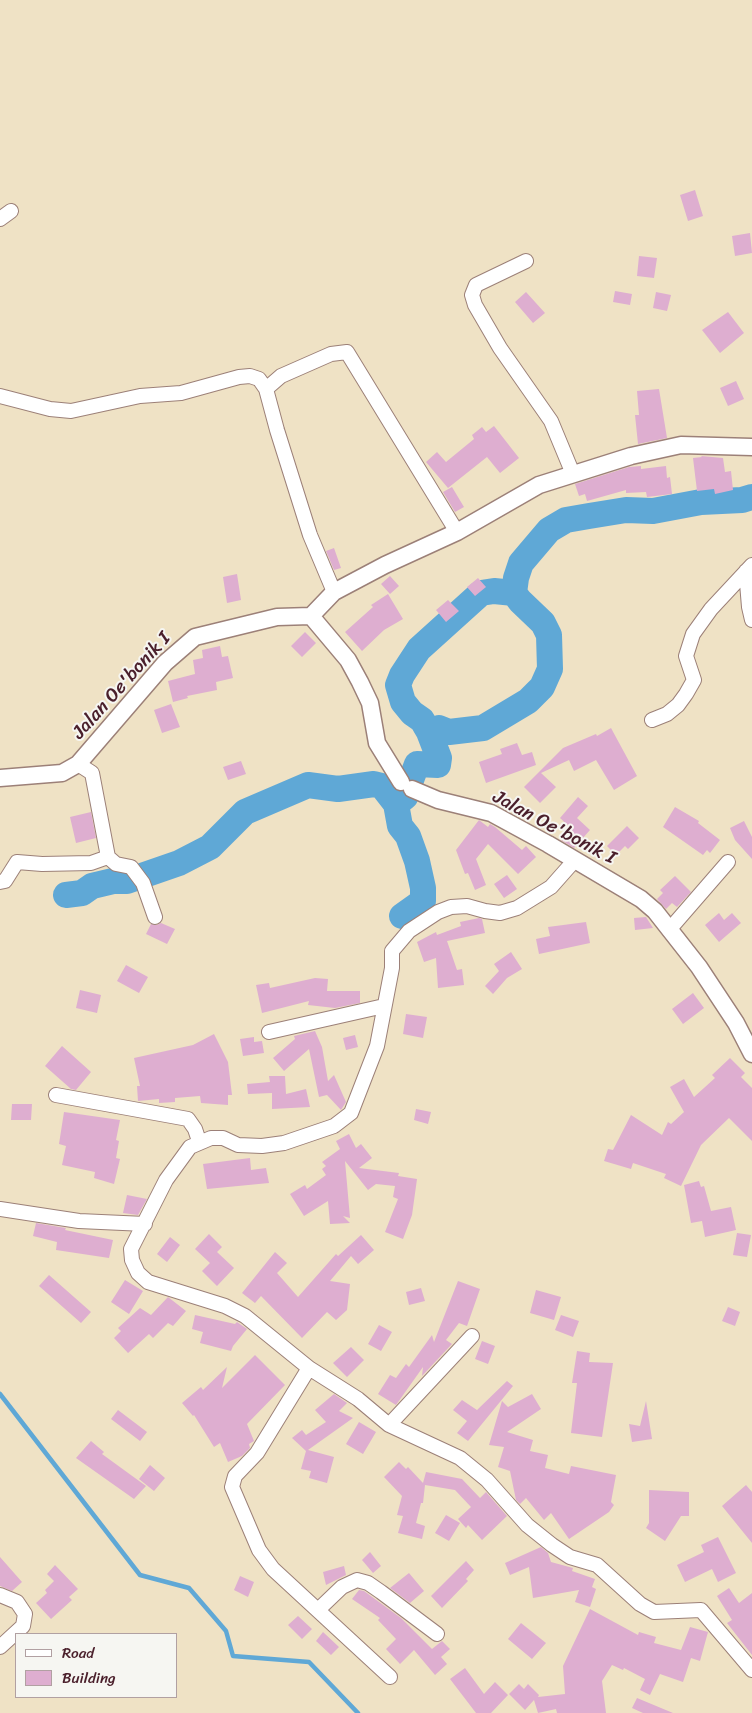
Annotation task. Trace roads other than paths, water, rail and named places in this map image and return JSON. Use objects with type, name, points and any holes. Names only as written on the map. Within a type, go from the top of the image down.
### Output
[{"type":"street","points":[[526,260],[476,285],[472,295],[500,348],[551,421],[573,474]]},
{"type":"street","points":[[266,389],[281,376],[331,354],[347,352],[457,532]]},
{"type":"street","points":[[0,396],[50,409],[70,411],[140,396],[181,393],[239,376],[250,376],[259,380],[266,389],[310,535],[334,592]]},
{"type":"street","points":[[311,616],[334,592],[385,565],[457,532],[538,485],[630,456],[681,445],[752,447]]},
{"type":"street","points":[[749,568],[748,607],[752,620]]},
{"type":"street","points":[[652,720],[667,714],[678,705],[686,694],[694,680],[686,656],[693,634],[706,615],[749,568]]},
{"type":"street","name":"Jalan Oe'bonik I","points":[[0,778],[62,773],[78,764],[165,663],[196,637],[277,617],[311,616],[348,660],[370,703],[377,743],[407,786],[438,800],[491,813],[641,899],[655,911],[699,967],[736,1023],[752,1054]]},
{"type":"street","points":[[78,764],[92,772],[108,857],[116,864],[130,867],[143,883],[155,917]]},
{"type":"street","points":[[0,882],[5,881],[17,862],[42,864],[91,863],[108,857]]},
{"type":"street","points":[[574,861],[551,887],[517,908],[500,913],[485,912],[467,906],[451,907],[438,912],[409,930],[392,951],[392,968],[377,1046],[351,1113],[334,1126],[284,1143],[262,1146],[238,1145],[223,1138],[211,1138],[199,1141],[190,1147],[166,1180],[131,1249],[132,1260],[138,1273],[148,1282],[225,1306],[246,1316],[309,1368],[358,1399],[390,1425],[460,1458],[487,1480],[527,1525],[570,1557],[597,1565],[640,1604],[654,1612],[701,1610],[752,1670]]},
{"type":"street","points":[[669,930],[728,862]]},
{"type":"street","points":[[269,1032],[384,1006]]},
{"type":"street","points":[[56,1095],[188,1119],[195,1129],[199,1141]]},
{"type":"street","points":[[0,1208],[79,1221],[145,1224]]},
{"type":"street","points":[[390,1425],[472,1336]]},
{"type":"street","points":[[309,1368],[257,1453],[235,1476],[232,1488],[259,1550],[273,1569],[319,1609],[367,1658],[390,1677]]},
{"type":"street","points":[[319,1609],[342,1588],[357,1580],[381,1592],[437,1634]]},
{"type":"street","points":[[0,1595],[17,1602],[25,1614],[22,1626],[0,1647]]},
{"type":"waterway","points":[[66,895],[82,893],[92,886],[113,881],[127,881],[179,863],[210,847],[245,812],[308,785],[338,789],[374,784],[382,786],[396,804],[405,797],[403,787],[411,780],[417,764],[438,765],[439,758],[429,732],[439,728],[449,732],[483,728],[528,701],[542,687],[550,669],[549,635],[543,623],[514,593],[521,563],[549,530],[566,520],[589,516],[626,510],[653,511],[701,502],[742,500],[752,497]]},
{"type":"waterway","points":[[429,732],[422,720],[412,713],[403,702],[398,685],[402,675],[419,649],[481,593],[494,591],[514,593]]},
{"type":"waterway","points":[[396,804],[400,826],[408,836],[417,861],[423,888],[423,901],[402,916]]},
{"type":"waterway","points":[[0,1394],[140,1575],[189,1588],[226,1631],[233,1656],[309,1662],[358,1713]]}]
